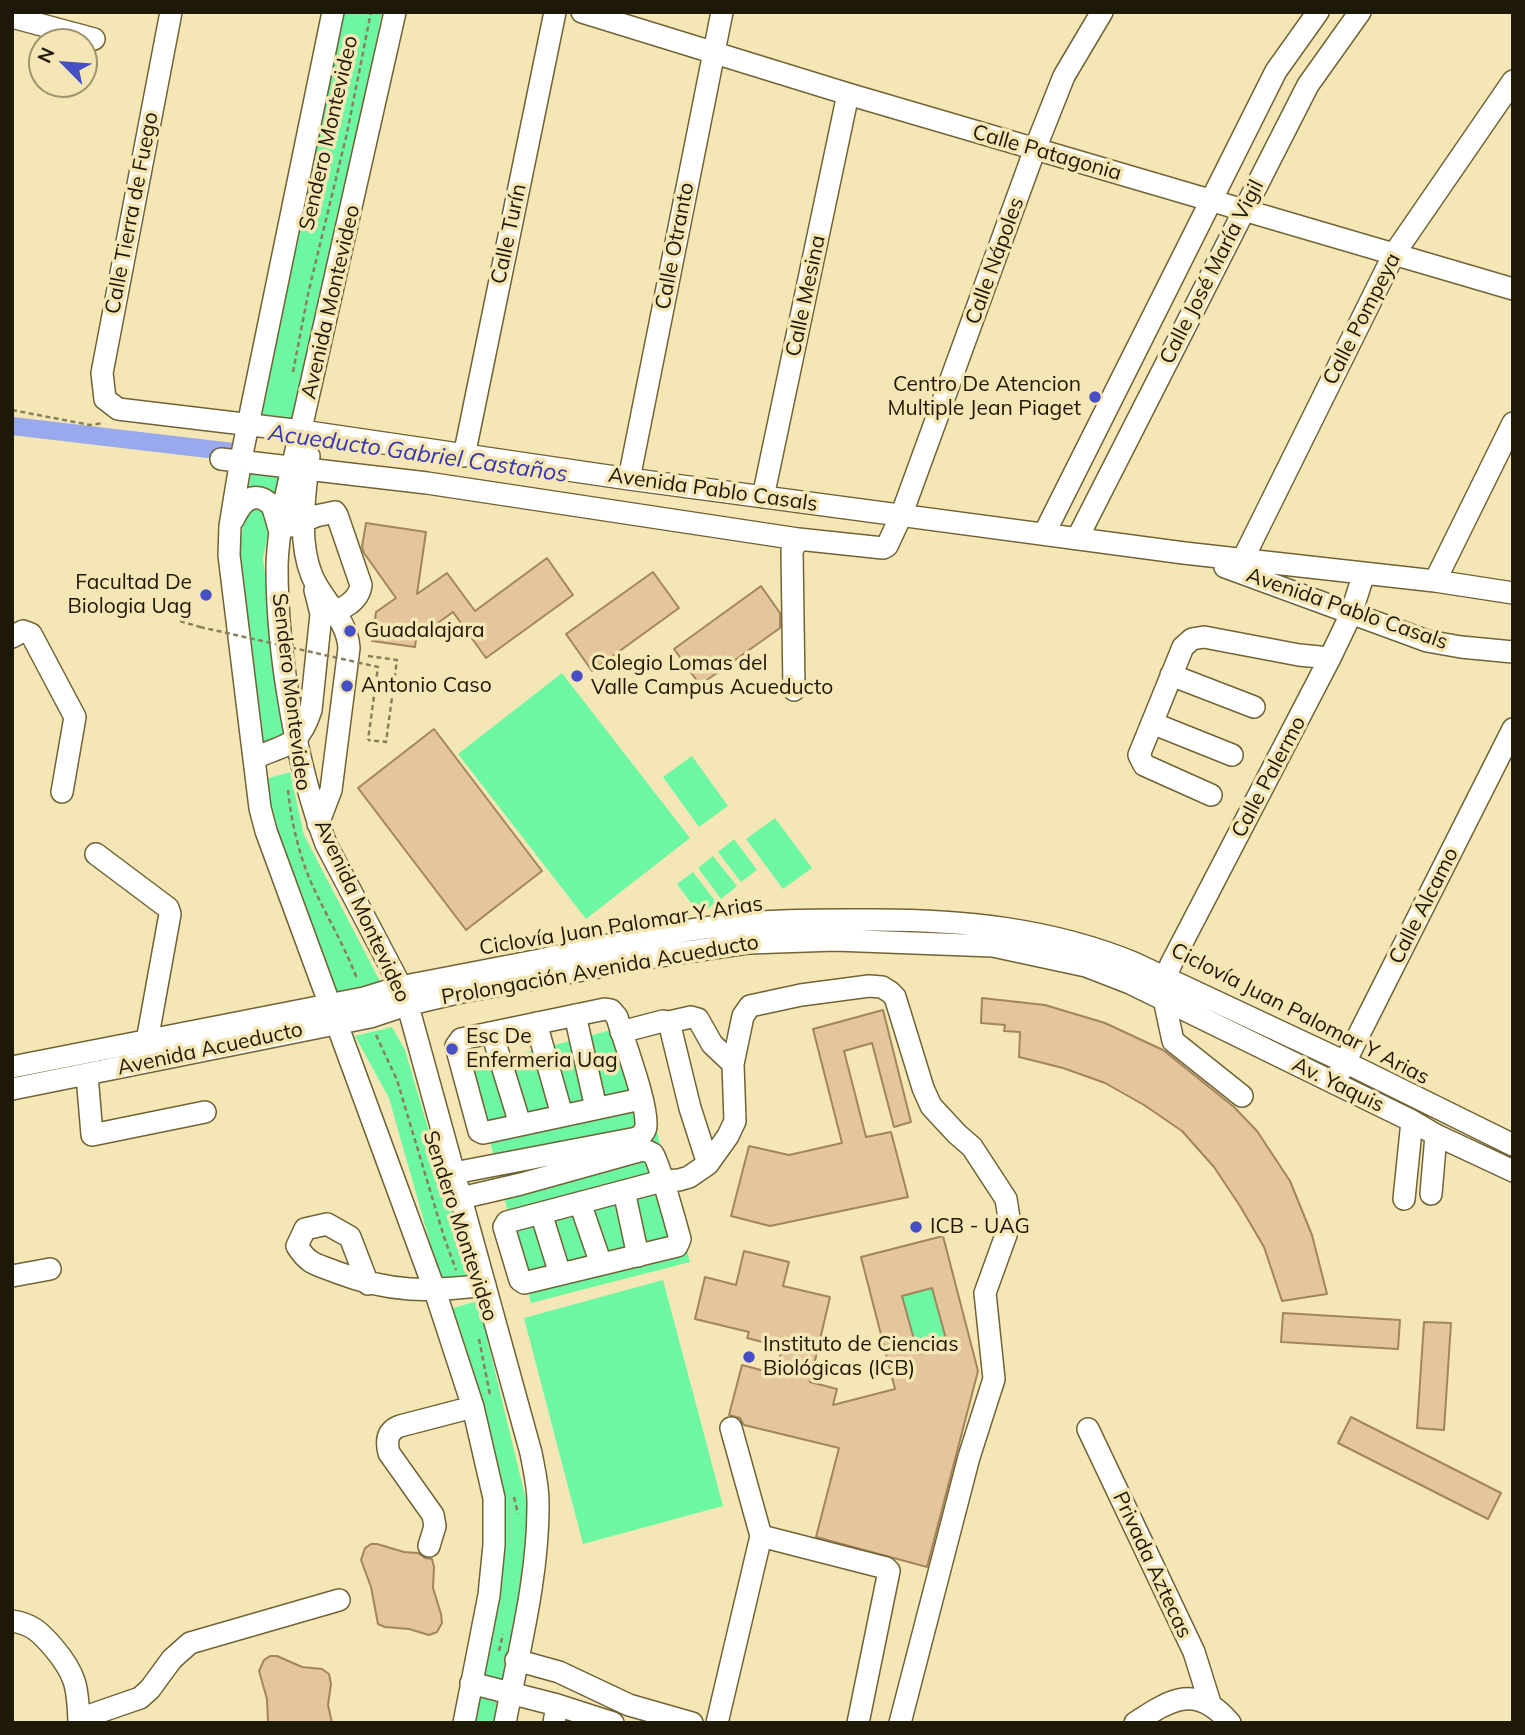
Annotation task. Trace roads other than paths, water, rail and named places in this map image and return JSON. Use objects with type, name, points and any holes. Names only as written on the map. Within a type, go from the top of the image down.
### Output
[{"type":"street","name":"Calle Tierra de Fuego","points":[[118,409],[105,399],[102,373],[171,12]]},
{"type":"street","points":[[333,12],[249,426],[231,460],[229,555],[260,808],[266,831],[435,1291],[482,1403],[494,1497],[494,1545],[489,1595],[464,1723]]},
{"type":"street","name":"Avenida Montevideo","points":[[302,431],[395,12]]},
{"type":"street","name":"Calle Turín","points":[[464,456],[555,12]]},
{"type":"street","name":"Calle Patagonia","points":[[582,12],[848,94],[1513,289]]},
{"type":"street","name":"Calle Otranto","points":[[629,480],[722,12]]},
{"type":"street","name":"Calle Nápoles","points":[[798,539],[883,548],[890,541],[1064,76],[1102,12]]},
{"type":"street","name":"Calle José María Vigil","points":[[1044,534],[1276,71],[1318,12]]},
{"type":"street","name":"Calle José María Vigil","points":[[1077,539],[1242,210],[1308,85],[1360,12]]},
{"type":"street","points":[[12,17],[53,28]]},
{"type":"street","name":"Calle Pompeya","points":[[1240,565],[1394,254],[1513,81]]},
{"type":"street","name":"Calle Mesina","points":[[763,497],[848,94]]},
{"type":"street","name":"Avenida Pablo Casals","points":[[118,409],[302,431],[629,480],[1184,553],[1240,565],[1364,573],[1513,593]]},
{"type":"street","points":[[1435,581],[1513,423]]},
{"type":"street","points":[[302,431],[309,455],[300,468],[307,558],[328,613],[348,636],[331,790],[318,824]]},
{"type":"street","points":[[231,460],[426,483],[798,539],[792,551],[794,690]]},
{"type":"street","name":"Avenida Montevideo","points":[[300,468],[280,531],[277,567],[286,676],[297,740],[318,824],[326,844],[403,996],[531,1453],[538,1499],[536,1550],[529,1601],[507,1656],[511,1692],[505,1723]]},
{"type":"street","points":[[230,526],[242,504],[249,499],[258,498],[272,507],[280,531],[316,516],[335,512],[361,585],[359,596],[328,613]]},
{"type":"street","name":"Avenida Pablo Casals","points":[[1240,565],[1350,614],[1427,641],[1461,648],[1513,652]]},
{"type":"street","name":"Calle Palermo","points":[[1166,977],[1330,658],[1350,614],[1364,573]]},
{"type":"street","points":[[254,758],[297,740],[311,710],[328,613]]},
{"type":"street","points":[[12,637],[23,631],[31,634],[75,717],[62,793]]},
{"type":"street","points":[[1211,795],[1144,765],[1139,755],[1183,647],[1192,639],[1204,637],[1299,655],[1330,658]]},
{"type":"street","points":[[1171,675],[1254,707]]},
{"type":"street","points":[[1152,723],[1232,755]]},
{"type":"street","name":"Calle Alcamo","points":[[1335,1083],[1513,729]]},
{"type":"street","points":[[96,854],[168,908],[170,914],[147,1041]]},
{"type":"street","name":"Prolongación Avenida Acueducto","points":[[403,996],[651,936],[780,930],[901,920],[992,925],[1099,949],[1166,977]]},
{"type":"street","name":"Prolongación Avenida Acueducto","points":[[780,930],[835,940],[993,946],[1086,966],[1164,999]]},
{"type":"street","name":"Av. Yaquis","points":[[1166,977],[1512,1143]]},
{"type":"street","points":[[454,1174],[640,1144],[654,1155],[662,1181],[680,1239],[674,1247],[524,1283],[520,1280],[505,1224],[662,1181],[689,1177],[708,1164],[735,1121],[733,1064],[743,1016],[750,1006],[801,995],[869,986],[882,987],[895,997],[931,1106],[972,1147],[1006,1199],[1009,1218],[1006,1235],[985,1293],[995,1379],[969,1457],[900,1723]]},
{"type":"street","name":"Avenida Acueducto","points":[[12,1089],[87,1075],[195,1041],[367,1008],[403,996]]},
{"type":"street","points":[[1164,999],[1173,1041],[1242,1097]]},
{"type":"street","name":"Av. Yaquis","points":[[1164,999],[1436,1135],[1506,1167]]},
{"type":"street","points":[[640,1144],[646,1125],[641,1099],[617,1017],[611,1010],[461,1039],[456,1046],[480,1131],[483,1133],[641,1099]]},
{"type":"street","points":[[575,1015],[596,1108]]},
{"type":"street","points":[[621,1032],[691,1017],[698,1019],[712,1044],[733,1064]]},
{"type":"street","points":[[669,1022],[690,1108],[708,1164]]},
{"type":"street","points":[[536,1024],[562,1115]]},
{"type":"street","points":[[492,1033],[520,1124]]},
{"type":"street","name":"Avenida Acueducto","points":[[12,1067],[147,1041],[195,1041]]},
{"type":"street","points":[[87,1075],[92,1135],[205,1112]]},
{"type":"street","points":[[1404,1199],[1412,1121]]},
{"type":"street","points":[[1431,1194],[1436,1135]]},
{"type":"street","points":[[1506,1167],[1512,1143]]},
{"type":"street","points":[[461,1198],[521,1184],[640,1144]]},
{"type":"street","points":[[624,1191],[638,1255]]},
{"type":"street","points":[[580,1203],[601,1264]]},
{"type":"street","points":[[541,1213],[560,1274]]},
{"type":"street","points":[[12,1276],[50,1269]]},
{"type":"street","points":[[368,1284],[435,1291],[485,1285]]},
{"type":"street","points":[[429,1546],[435,1526],[433,1515],[389,1453],[388,1435],[400,1426],[482,1403]]},
{"type":"street","points":[[717,1723],[761,1536],[731,1428]]},
{"type":"street","name":"Privada Aztecas","points":[[1088,1429],[1194,1652],[1210,1703]]},
{"type":"street","points":[[761,1536],[852,1558],[889,1571],[858,1723]]},
{"type":"street","points":[[12,1621],[37,1628],[69,1667],[75,1681],[79,1721],[140,1698],[172,1659],[190,1643],[339,1600]]},
{"type":"street","points":[[507,1656],[559,1672],[629,1705],[692,1723]]},
{"type":"street","points":[[471,1683],[511,1692],[555,1714],[613,1723]]},
{"type":"street","points":[[1135,1723],[1160,1706],[1181,1697],[1210,1703],[1230,1723]]},
{"type":"waterway","name":"Acueducto Gabriel Castaños","points":[[12,426],[242,453]]},
{"type":"place","name":"Centro De Atencion Multiple Jean Piaget","points":[[1095,397]]},
{"type":"place","name":"Facultad De Biologia Uag","points":[[206,595]]},
{"type":"place","name":"Guadalajara","points":[[350,631]]},
{"type":"place","name":"Colegio Lomas del Valle Campus Acueducto","points":[[577,676]]},
{"type":"place","name":"Antonio Caso","points":[[347,686]]},
{"type":"place","name":"Esc De Enfermeria Uag","points":[[452,1049]]},
{"type":"place","name":"ICB - UAG","points":[[916,1227]]},
{"type":"place","name":"Instituto de Ciencias Biológicas (ICB)","points":[[749,1357]]}]
